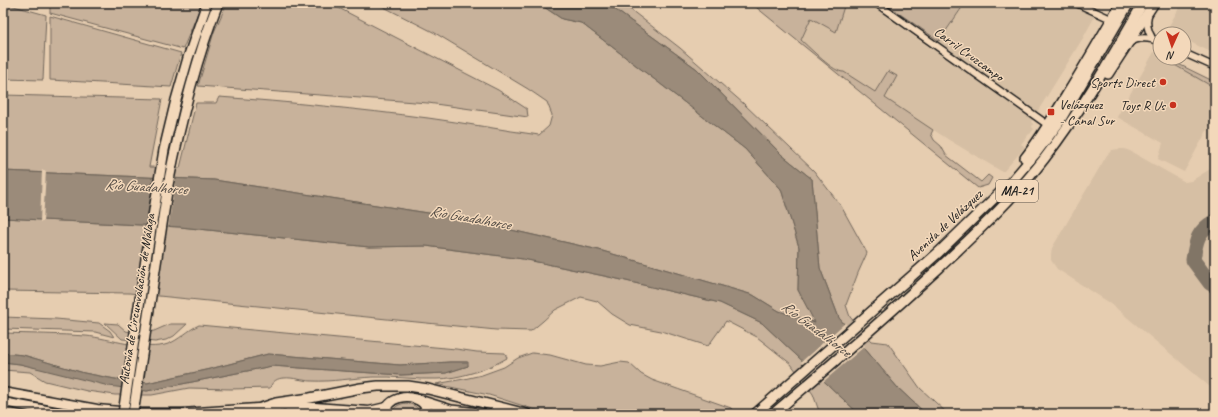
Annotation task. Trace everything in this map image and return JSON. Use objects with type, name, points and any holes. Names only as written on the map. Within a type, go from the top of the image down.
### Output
[{"type":"highway","name":"Autovía de Circunvalación de Málaga","points":[[123,414],[150,236],[166,144],[176,100],[188,58],[207,3]]},
{"type":"highway","name":"Autovía de Circunvalación de Málaga","points":[[133,414],[174,152],[197,61],[218,3]]},
{"type":"highway","points":[[975,217],[980,206],[1032,150],[1088,61],[1121,3]]},
{"type":"highway","name":"Avenida de Velázquez","points":[[755,414],[913,275],[1012,181],[1058,124],[1129,3]]},
{"type":"highway","name":"Avenida de Velázquez","points":[[773,414],[954,254],[1011,197],[1039,166],[1072,123],[1142,3]]},
{"type":"highway","points":[[1096,84],[1109,73],[1154,3]]},
{"type":"highway","points":[[261,408],[276,403],[361,388],[378,386],[408,386],[428,389],[527,414]]},
{"type":"highway","points":[[778,414],[806,386]]},
{"type":"highway","points":[[416,399],[451,410],[488,414]]},
{"type":"highway","points":[[748,414],[763,406]]},
{"type":"main road","points":[[3,392],[119,412],[182,413],[261,408],[315,407],[385,411],[392,402],[399,398],[407,397],[416,399],[426,407],[429,414]]},
{"type":"main road","points":[[3,402],[68,414]]},
{"type":"street","name":"Carril Cruzcampo","points":[[876,3],[1048,126]]},
{"type":"street","points":[[1076,3],[1111,20]]},
{"type":"street","points":[[1149,12],[1147,22],[1148,32],[1152,38]]},
{"type":"street","points":[[1126,45],[1134,40],[1152,38]]},
{"type":"street","points":[[1192,57],[1215,67]]},
{"type":"shaded area","points":[[3,3],[46,15],[43,80],[3,79]]},
{"type":"shaded area","points":[[50,3],[202,3],[183,49],[50,13]]},
{"type":"shaded area","points":[[227,3],[329,3],[498,90],[527,109],[528,117],[428,103],[198,86],[214,32]]},
{"type":"shaded area","points":[[376,3],[538,3],[562,19],[581,23],[745,149],[781,189],[799,247],[798,290],[816,323],[779,311],[753,295],[599,250],[454,217],[214,180],[3,171],[3,95],[162,99],[149,167],[180,168],[196,103],[216,103],[219,97],[297,103],[402,115],[539,135],[549,126],[552,115],[547,102],[435,33]]},
{"type":"shaded area","points":[[606,3],[622,3],[680,48],[744,104],[814,171],[841,206],[867,253],[846,305],[850,317],[872,341],[888,343],[920,388],[948,414],[926,414],[897,387],[839,318],[820,268],[812,179],[782,155],[697,69]]},
{"type":"shaded area","points":[[751,3],[845,3],[836,32],[811,18],[801,40],[834,69],[844,72],[875,92],[888,71],[897,76],[885,98],[933,130],[931,134],[934,140],[941,146],[946,155],[981,182],[988,175],[992,178],[988,185],[978,188]]},
{"type":"shaded area","points":[[845,3],[868,3],[933,50],[965,3],[1102,3],[1083,38],[1031,122],[1034,129],[1021,144],[1025,147],[1004,171],[1001,171],[949,140],[844,72],[841,72],[825,62],[801,40],[811,17],[836,32]]},
{"type":"shaded area","points":[[884,3],[965,3],[939,41]]},
{"type":"shaded area","points":[[1182,3],[1215,3],[1215,54],[1192,43],[1192,26],[1169,26]]},
{"type":"shaded area","points":[[50,16],[181,53],[171,87],[50,80]]},
{"type":"shaded area","points":[[1152,56],[1152,66],[1176,66],[1215,88],[1215,116],[1184,172],[1158,159],[1163,143],[1117,117]]},
{"type":"shaded area","points":[[1176,66],[1182,66],[1215,82],[1213,87]]},
{"type":"shaded area","points":[[1119,149],[1130,151],[1185,182],[1191,181],[1215,166],[1215,391],[1110,303],[1057,269],[1051,260],[1052,248],[1107,155],[1112,150]]},
{"type":"shaded area","points":[[3,218],[180,227],[369,247],[426,246],[523,259],[609,277],[720,303],[762,323],[859,414],[820,414],[813,394],[791,364],[757,337],[726,321],[708,346],[661,331],[630,325],[612,314],[597,301],[581,297],[555,310],[531,331],[496,330],[129,293],[3,291]]},
{"type":"shaded area","points":[[3,317],[56,319],[99,323],[110,331],[114,337],[95,332],[3,329]]},
{"type":"shaded area","points":[[105,323],[118,324],[126,331],[139,334],[154,331],[170,324],[187,324],[174,336],[166,340],[155,342],[122,339]]},
{"type":"shaded area","points":[[199,325],[477,352],[505,353],[507,358],[473,373],[445,379],[373,377],[309,381],[284,378],[276,380],[272,383],[270,388],[189,388],[152,395],[115,395],[87,391],[45,381],[30,372],[3,370],[3,362],[20,364],[147,391],[272,366],[401,375],[446,373],[468,366],[467,362],[400,365],[268,354],[147,383],[84,373],[23,355],[3,353],[3,333],[86,336],[138,346],[159,346],[168,344],[180,338]]},
{"type":"shaded area","points":[[532,353],[550,355],[586,365],[600,366],[620,362],[629,363],[641,374],[652,380],[731,408],[734,414],[549,414],[489,395],[436,384],[482,375],[504,367],[518,358]]},
{"type":"shaded area","points":[[406,403],[415,406],[422,414],[390,414],[397,406]]},
{"type":"water","name":"Río Guadalhorce","points":[[538,3],[606,3],[697,69],[782,155],[812,179],[820,268],[839,318],[897,387],[926,414],[859,414],[762,323],[720,303],[609,277],[523,259],[426,246],[369,247],[180,227],[3,218],[3,171],[214,180],[454,217],[599,250],[753,295],[779,311],[815,323],[798,290],[799,247],[781,189],[745,149],[581,23],[562,19]]},
{"type":"water","points":[[3,353],[23,355],[84,373],[147,383],[268,354],[400,365],[468,362],[468,366],[446,373],[401,375],[272,366],[147,391],[109,386],[20,364],[3,362]]},
{"type":"pier","points":[[42,170],[46,171],[43,222],[40,222]]},
{"type":"pier","points":[[154,176],[176,177],[168,229],[146,228]]},
{"type":"pier","points":[[845,323],[865,346],[823,382],[801,362]]},
{"type":"taxiway","points":[[1215,221],[1204,229],[1198,237],[1193,260],[1210,283],[1215,286]]},
{"type":"place","name":"Sports Direct","points":[[1163,82]]},
{"type":"place","name":"Toys R Us","points":[[1173,105]]},
{"type":"place","name":"Velázquez - Canal Sur","points":[[1051,112]]}]
